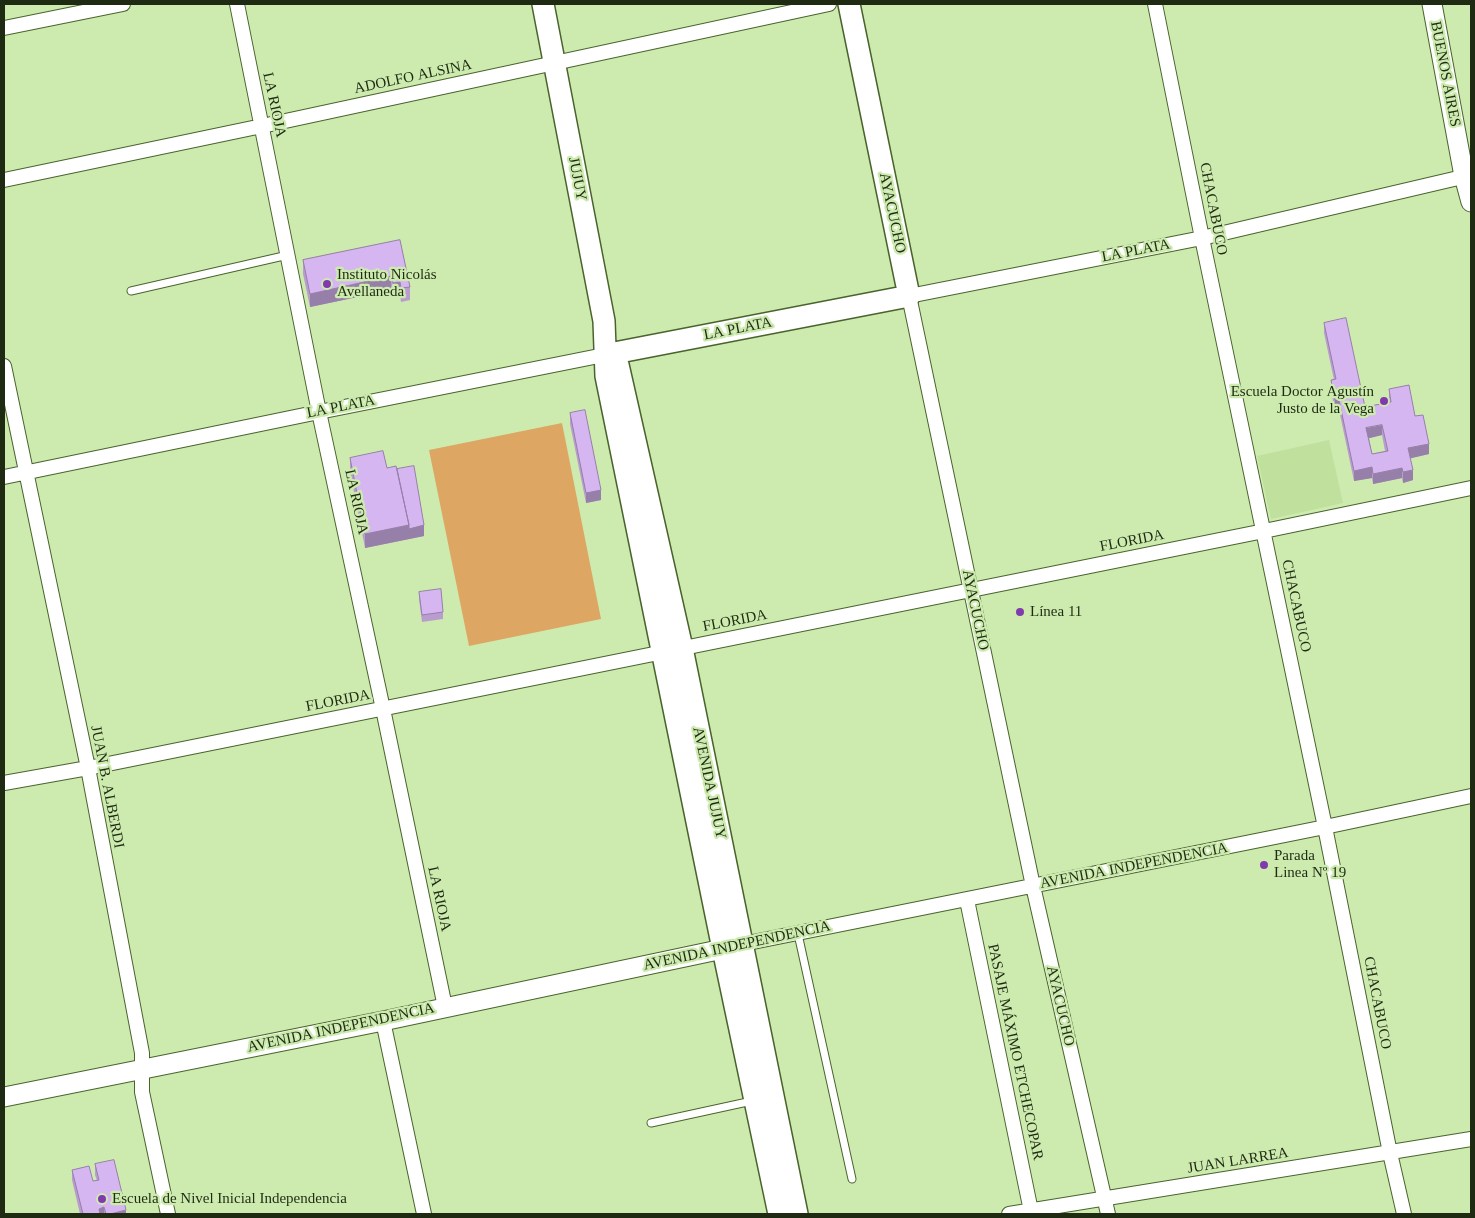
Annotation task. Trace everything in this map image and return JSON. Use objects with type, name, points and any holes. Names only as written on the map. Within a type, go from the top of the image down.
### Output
[{"type":"main road","name":"JUJUY","points":[[543,4],[610,354]]},
{"type":"main road","name":"AYACUCHO","points":[[849,4],[909,296]]},
{"type":"main road","name":"BUENOS AIRES","points":[[1432,4],[1471,202]]},
{"type":"main road","name":"LA PLATA","points":[[610,354],[909,296]]},
{"type":"main road","name":"AVENIDA JUJUY","points":[[610,354],[733,947],[797,1214]]},
{"type":"main road","name":"AVENIDA JUJUY","points":[[733,947],[755,1101],[779,1214]]},
{"type":"main road","name":"AVENIDA INDEPENDENCIA","points":[[4,1096],[733,947]]},
{"type":"street","points":[[4,28],[123,4]]},
{"type":"street","name":"LA RIOJA","points":[[237,4],[320,412],[445,1007]]},
{"type":"street","name":"ADOLFO ALSINA","points":[[4,180],[829,4]]},
{"type":"street","name":"CHACABUCO","points":[[1155,4],[1404,1214]]},
{"type":"street","name":"LA PLATA","points":[[909,296],[1202,238],[1467,175]]},
{"type":"street","name":"AYACUCHO","points":[[909,296],[1033,886],[1108,1214]]},
{"type":"street","name":"LA PLATA","points":[[4,477],[610,354]]},
{"type":"street","name":"JUAN B. ALBERDI","points":[[4,366],[88,768],[142,1053],[142,1092],[168,1214]]},
{"type":"street","name":"FLORIDA","points":[[4,783],[88,768],[1471,488]]},
{"type":"street","name":"AVENIDA INDEPENDENCIA","points":[[733,947],[1471,796]]},
{"type":"street","name":"PASAJE MÁXIMO ETCHECOPAR","points":[[967,900],[1031,1211]]},
{"type":"street","points":[[383,1020],[424,1214]]},
{"type":"street","name":"JUAN LARREA","points":[[1009,1214],[1471,1139]]},
{"type":"lane","points":[[131,291],[288,255]]},
{"type":"lane","points":[[798,934],[852,1179]]},
{"type":"lane","points":[[652,1123],[755,1101]]},
{"type":"shaded area","points":[[562,423],[601,619],[469,646],[429,450]]},
{"type":"shaded area","points":[[1329,440],[1343,503],[1271,519],[1257,456]]},
{"type":"building","points":[[400,240],[410,287],[401,288],[400,282],[393,283],[391,276],[310,294],[303,260]]},
{"type":"building","points":[[1346,318],[1365,407],[1391,402],[1389,389],[1409,385],[1415,416],[1423,415],[1429,444],[1408,448],[1413,470],[1403,472],[1402,468],[1373,474],[1372,467],[1354,471],[1339,400],[1335,400],[1331,380],[1336,379],[1324,323]],"holes":[[[1382,425],[1388,451],[1372,454],[1366,428]]]},
{"type":"building","points":[[585,410],[601,490],[586,493],[570,413]]},
{"type":"building","points":[[383,451],[387,468],[396,466],[409,525],[365,534],[350,458]]},
{"type":"building","points":[[414,466],[424,525],[409,529],[397,469]]},
{"type":"building","points":[[441,589],[443,612],[422,615],[419,592]]},
{"type":"building","points":[[114,1160],[126,1210],[106,1214],[104,1207],[99,1209],[100,1214],[83,1214],[72,1170],[89,1166],[93,1181],[99,1180],[95,1164]]},
{"type":"place","name":"Instituto Nicolás Avellaneda","points":[[327,284]]},
{"type":"place","name":"Escuela Doctor Agustín Justo de la Vega","points":[[1384,401]]},
{"type":"place","name":"Línea 11","points":[[1020,612]]},
{"type":"place","name":"Parada Linea Nº 19","points":[[1264,865]]},
{"type":"place","name":"Escuela de Nivel Inicial Independencia","points":[[102,1199]]}]
